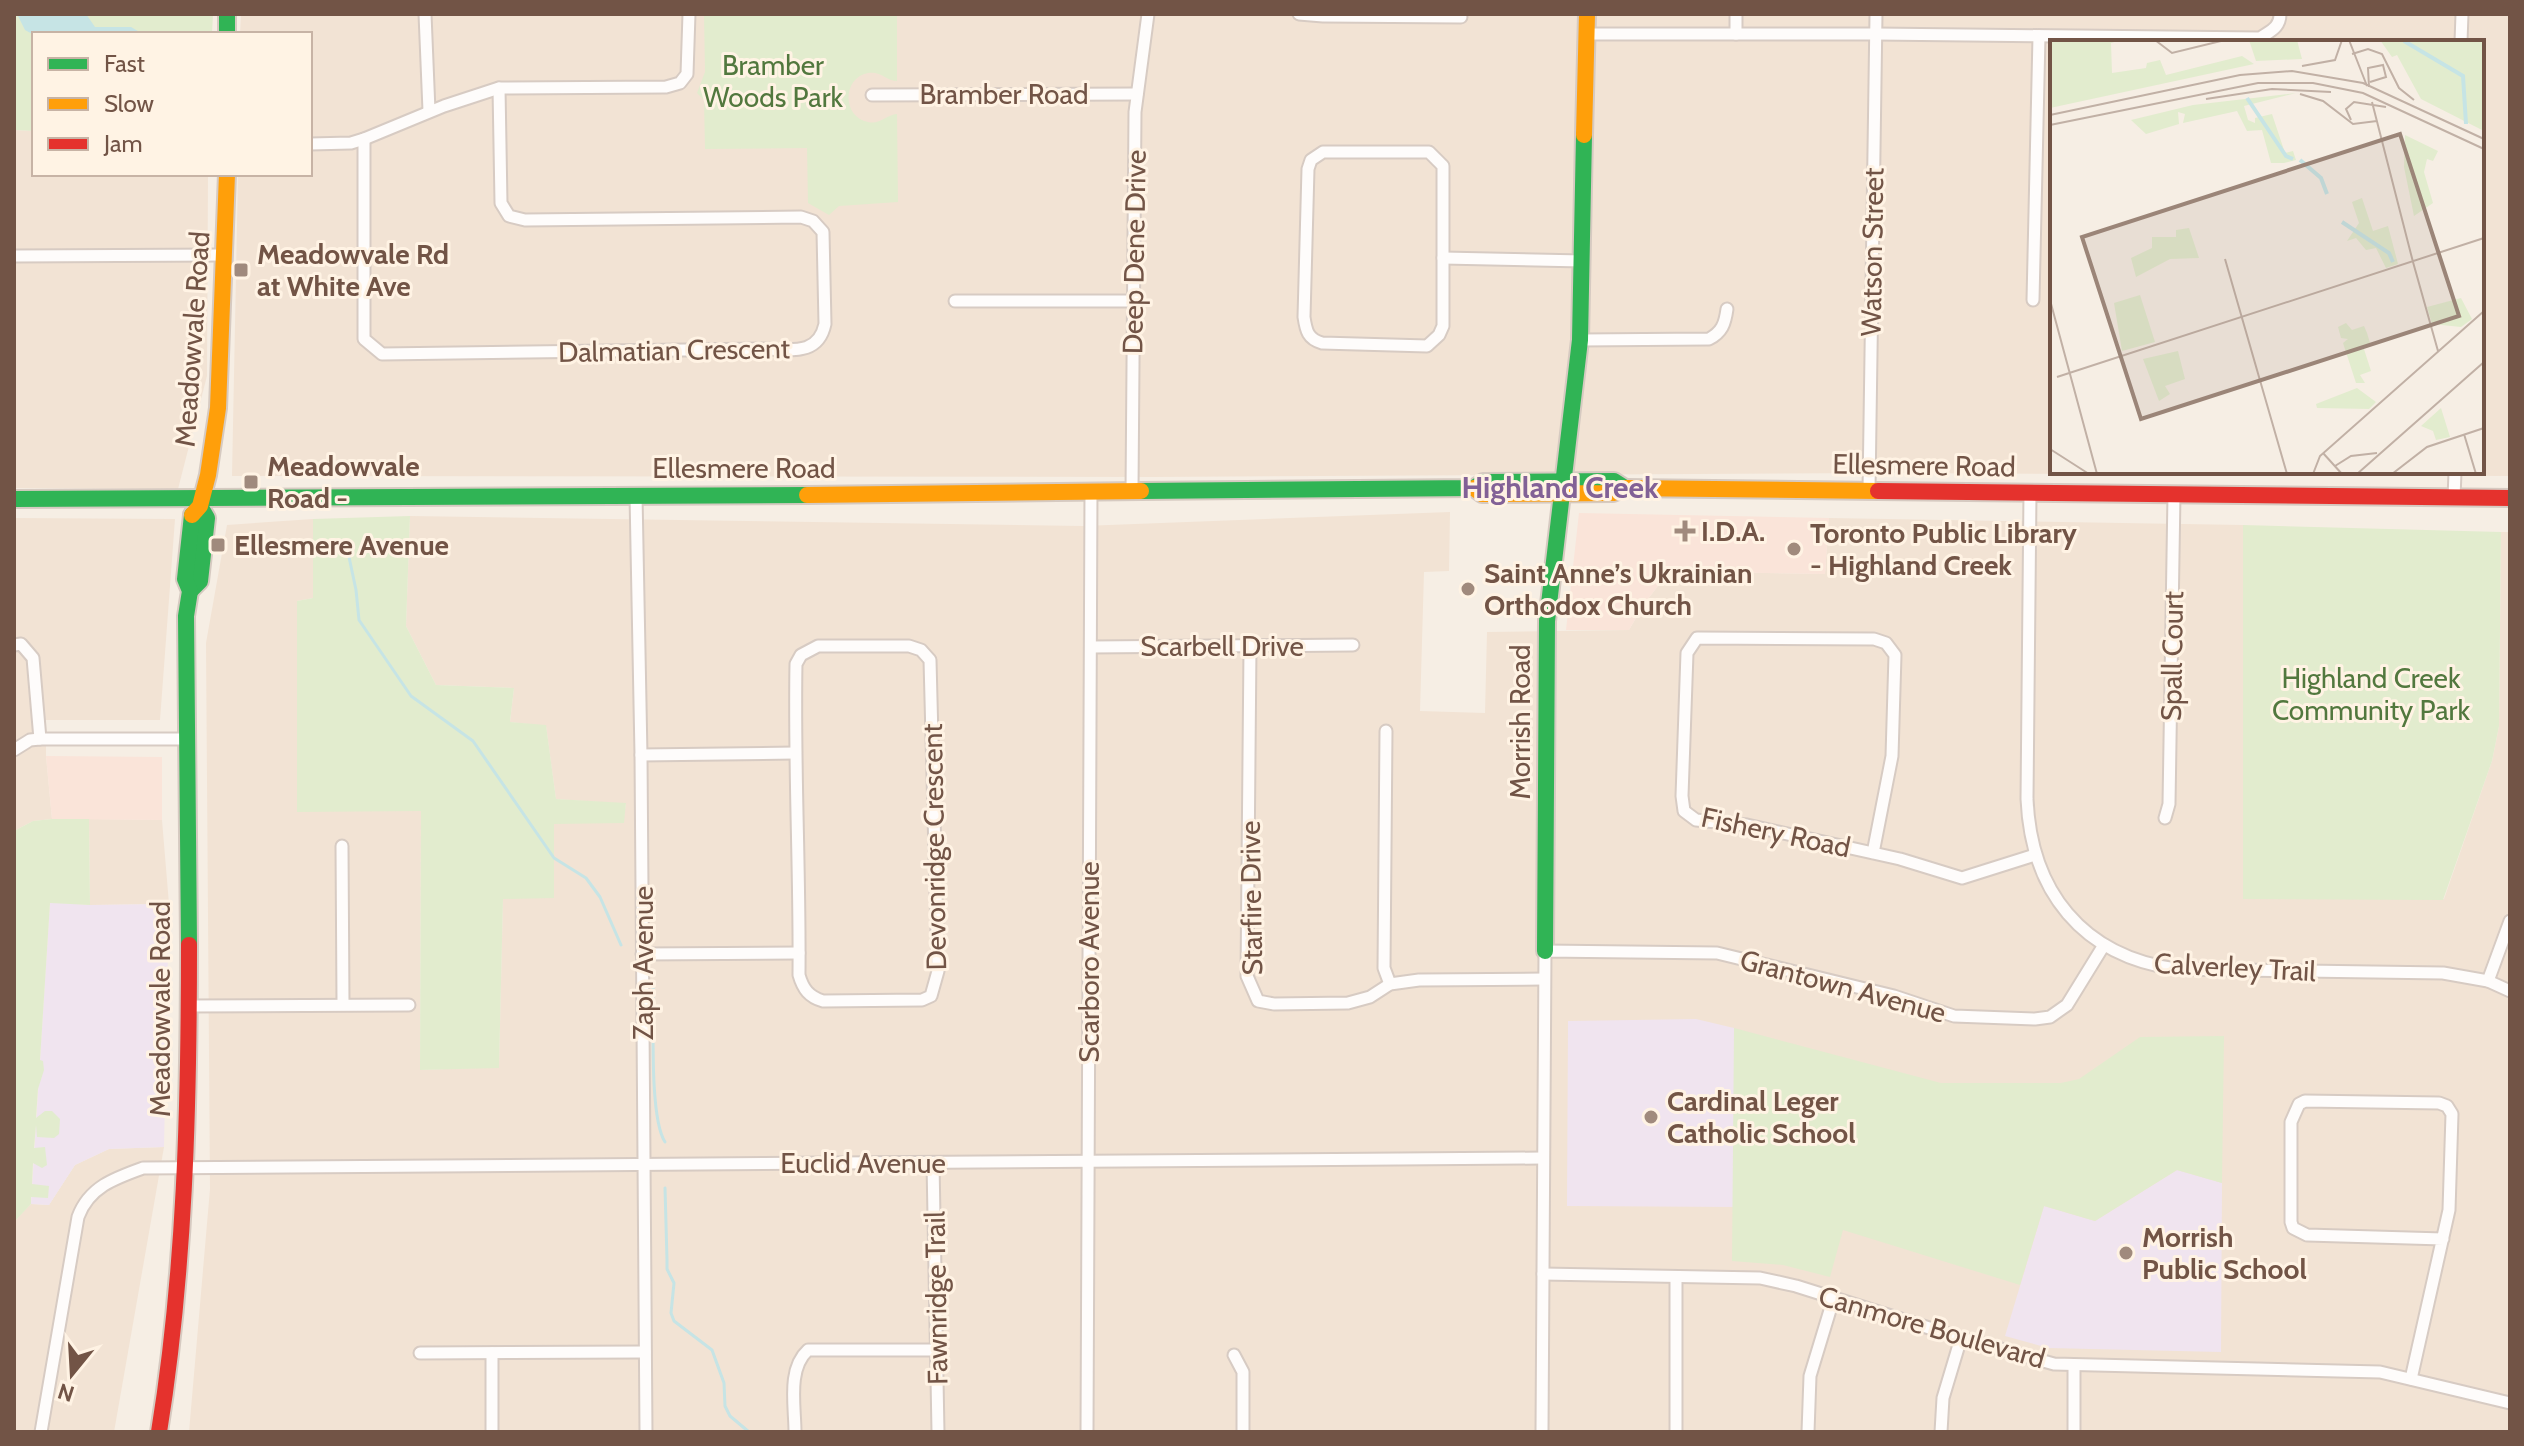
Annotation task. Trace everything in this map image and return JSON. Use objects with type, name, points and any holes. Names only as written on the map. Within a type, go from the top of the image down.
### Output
[{"type":"main road","name":"Morrish Road","points":[[1545,951],[1547,621],[1580,340],[1587,14]]},
{"type":"main road","name":"Meadowvale Road","points":[[160,1430],[185,1166],[188,1006],[186,616],[190,591],[185,579],[190,517],[200,502],[208,475],[218,408],[227,176]]},
{"type":"main road","name":"Ellesmere Road","points":[[14,499],[200,502],[1474,488],[1483,482],[1564,487],[1614,481],[1625,488],[2510,498]]},
{"type":"street","points":[[425,14],[429,111]]},
{"type":"street","points":[[312,144],[351,143],[429,111],[499,88],[677,85],[687,74],[689,14]]},
{"type":"street","name":"Deep Dene Drive","points":[[1132,491],[1137,94],[1148,14]]},
{"type":"street","points":[[1299,14],[1461,17]]},
{"type":"street","points":[[1736,14],[1736,34]]},
{"type":"street","name":"Watson Street","points":[[1869,490],[1876,14]]},
{"type":"street","points":[[1587,34],[1876,34],[2180,40],[2260,38],[2276,27],[2280,14]]},
{"type":"street","points":[[2461,40],[2462,14]]},
{"type":"street","points":[[2033,300],[2039,36]]},
{"type":"street","name":"Dalmatian Crescent","points":[[364,139],[364,339],[382,354],[806,348],[817,343],[823,335],[825,324],[823,232],[818,225],[801,217],[525,220],[509,216],[501,203],[499,88]]},
{"type":"street","name":"Bramber Road","points":[[872,95],[1137,94]]},
{"type":"street","points":[[1323,152],[1429,152],[1443,166],[1443,258],[1443,326],[1439,335],[1427,346],[1322,343],[1312,340],[1304,317],[1308,169],[1311,160],[1323,152]]},
{"type":"street","points":[[14,256],[224,255]]},
{"type":"street","points":[[1443,258],[1583,261]]},
{"type":"street","points":[[955,301],[1133,301]]},
{"type":"street","points":[[1580,340],[1709,339],[1719,333],[1725,323],[1727,309]]},
{"type":"street","points":[[2454,498],[2455,474]]},
{"type":"street","name":"Scarboro Avenue","points":[[1087,1432],[1091,491]]},
{"type":"street","name":"Calverley Trail","points":[[2030,492],[2029,832],[2044,878],[2072,918],[2104,945],[2137,961],[2176,969],[2443,973],[2488,981],[2510,991]]},
{"type":"street","name":"Spall Court","points":[[2165,818],[2169,804],[2174,494]]},
{"type":"street","name":"Zaph Avenue","points":[[636,495],[646,1432]]},
{"type":"street","name":"Fishery Road","points":[[1873,853],[1894,731],[1895,655],[1886,643],[1874,639],[1697,638],[1687,653],[1682,796],[1684,811],[1696,820],[1747,825],[1873,853],[1962,878],[2035,855]]},
{"type":"street","points":[[14,645],[21,644],[33,658],[40,739]]},
{"type":"street","name":"Scarbell Drive","points":[[1091,647],[1353,645]]},
{"type":"street","name":"Devonridge Crescent","points":[[818,646],[909,646],[921,650],[930,660],[938,911],[937,979],[931,996],[922,1000],[823,1001],[813,998],[802,984],[795,753],[796,664],[809,649],[818,646]]},
{"type":"street","name":"Starfire Drive","points":[[1250,647],[1247,976],[1258,1001],[1274,1004],[1348,1003],[1370,997],[1390,984],[1419,980],[1544,979]]},
{"type":"street","points":[[1386,731],[1384,968],[1390,984]]},
{"type":"street","points":[[14,750],[30,740],[40,739],[186,739]]},
{"type":"street","points":[[641,755],[795,753]]},
{"type":"street","points":[[342,846],[343,1003]]},
{"type":"street","points":[[2488,981],[2510,921]]},
{"type":"street","name":"Grantown Avenue","points":[[1545,951],[1717,953],[1894,996],[1954,1016],[2035,1019],[2050,1017],[2067,1005],[2104,945]]},
{"type":"street","name":"Morrish Road","points":[[1542,1432],[1545,951]]},
{"type":"street","points":[[642,954],[799,953]]},
{"type":"street","points":[[188,1006],[409,1005]]},
{"type":"street","points":[[2411,1379],[2443,1239],[2451,1197],[2452,1114],[2447,1106],[2439,1103],[2305,1101],[2299,1104],[2291,1122],[2293,1228],[2307,1235],[2443,1239]]},
{"type":"street","name":"Euclid Avenue","points":[[41,1432],[83,1203],[107,1183],[143,1168],[1542,1158]]},
{"type":"street","name":"Fawnridge Trail","points":[[933,1163],[938,1432]]},
{"type":"street","name":"Canmore Boulevard","points":[[1543,1274],[1760,1278],[1834,1297],[2039,1361],[2074,1366],[2380,1372],[2510,1403]]},
{"type":"street","points":[[1676,1277],[1676,1432]]},
{"type":"street","points":[[1808,1432],[1810,1376],[1834,1297]]},
{"type":"street","points":[[1941,1432],[1943,1398],[1961,1338]]},
{"type":"street","points":[[795,1432],[794,1375],[797,1363],[808,1350],[937,1350]]},
{"type":"street","points":[[420,1353],[645,1352]]},
{"type":"street","points":[[492,1353],[492,1432]]},
{"type":"street","points":[[1234,1355],[1243,1372],[1243,1432]]},
{"type":"street","points":[[2074,1366],[2074,1432]]},
{"type":"shaded area","points":[[241,14],[2510,14],[2510,476],[2092,474],[2484,474],[2484,40],[2050,40],[2050,474],[232,476],[238,176],[312,176],[312,32],[240,32]]},
{"type":"shaded area","points":[[14,130],[32,131],[32,176],[208,176],[207,376],[178,489],[14,488]]},
{"type":"shaded area","points":[[1450,512],[1449,571],[1424,572],[1420,711],[1485,713],[1487,632],[1629,630],[1661,582],[1680,568],[1700,565],[1710,572],[1825,574],[1829,518],[2243,525],[2243,899],[2444,899],[2492,761],[2499,726],[2501,532],[2510,532],[2510,1432],[189,1432],[210,1189],[206,643],[227,525],[313,519],[313,598],[297,601],[421,811],[420,1070],[499,1067],[503,899],[554,823],[623,823],[626,804],[556,799],[546,726],[510,722],[514,688],[436,685],[406,626],[410,516],[1083,526]]},
{"type":"shaded area","points":[[1579,513],[1829,518],[1825,574],[1710,572],[1700,565],[1680,568],[1661,582],[1629,630],[1566,630]]},
{"type":"shaded area","points":[[14,518],[175,519],[160,720],[46,720],[52,819],[33,821],[14,831]]},
{"type":"shaded area","points":[[46,756],[162,757],[162,820],[52,819]]},
{"type":"shaded area","points":[[89,819],[162,820],[169,904],[90,905]]},
{"type":"shaded area","points":[[50,902],[169,904],[164,1147],[109,1149],[75,1165],[49,1205],[31,1204]]},
{"type":"shaded area","name":"Cardinal Leger Catholic School","points":[[1696,1019],[1734,1028],[1735,1207],[1567,1206],[1568,1021]]},
{"type":"shaded area","points":[[164,1147],[114,1432],[14,1432],[14,1222],[31,1204],[49,1205],[75,1165],[109,1149]]},
{"type":"shaded area","name":"Morrish Public School","points":[[2177,1170],[2222,1183],[2221,1352],[2048,1348],[2005,1336],[2044,1206],[2095,1221]]},
{"type":"green space","points":[[14,14],[213,14],[212,32],[32,32],[32,131],[14,130]]},
{"type":"green space","name":"Bramber Woods Park","points":[[704,14],[897,14],[897,81],[877,73],[859,76],[853,82],[848,98],[853,113],[868,122],[897,114],[898,202],[839,206],[829,215],[808,203],[807,148],[705,149],[704,100],[697,93],[705,72]]},
{"type":"green space","points":[[410,516],[406,626],[436,685],[514,688],[510,722],[546,725],[556,799],[626,803],[624,823],[554,824],[554,898],[503,899],[499,1068],[420,1070],[421,811],[297,812],[297,601],[313,598],[313,519]]},
{"type":"green space","name":"Highland Creek Community Park","points":[[2243,525],[2501,532],[2499,726],[2492,761],[2443,900],[2243,899]]},
{"type":"green space","points":[[89,819],[90,905],[50,903],[40,1060],[43,1061],[44,1070],[38,1089],[36,1118],[45,1111],[52,1111],[60,1119],[59,1134],[54,1138],[37,1137],[36,1125],[34,1148],[45,1147],[47,1165],[42,1168],[33,1163],[32,1184],[49,1186],[48,1198],[31,1197],[31,1204],[14,1222],[14,831],[33,821]]},
{"type":"green space","points":[[1734,1028],[1941,1083],[2061,1083],[2079,1079],[2140,1037],[2224,1036],[2222,1183],[2177,1170],[2095,1221],[2044,1206],[2020,1285],[1843,1230],[1830,1277],[1783,1265],[1732,1261]]},
{"type":"water","points":[[17,14],[86,14],[95,27],[131,27],[140,32],[32,34],[25,30]]},
{"type":"waterway","points":[[351,543],[349,557],[359,620],[411,696],[473,741],[554,858],[586,878],[600,897],[621,945]]},
{"type":"waterway","points":[[653,985],[654,1090],[665,1142]]},
{"type":"waterway","points":[[665,1188],[667,1269],[674,1283],[671,1313],[674,1321],[712,1350],[724,1383],[725,1406],[730,1416],[749,1432]]},
{"type":"traffic: fast","points":[[227,14],[227,32]]},
{"type":"traffic: fast","points":[[1545,951],[1547,621],[1580,340],[1584,135]]},
{"type":"traffic: fast","points":[[1141,491],[1474,488],[1483,482],[1614,481],[1625,488]]},
{"type":"traffic: fast","points":[[14,499],[807,495]]},
{"type":"traffic: fast","points":[[190,591],[200,581],[207,518],[200,506]]},
{"type":"traffic: fast","points":[[189,945],[186,616],[190,591],[185,579],[192,515]]},
{"type":"traffic: slow","points":[[1584,135],[1587,14]]},
{"type":"traffic: slow","points":[[192,515],[200,506],[208,475],[218,408],[227,176]]},
{"type":"traffic: slow","points":[[1474,488],[1482,494],[1613,493],[1625,488],[1878,491]]},
{"type":"traffic: slow","points":[[807,495],[1141,491]]},
{"type":"traffic: jam","points":[[1878,491],[2510,498]]},
{"type":"traffic: jam","points":[[159,1432],[175,1311],[184,1189],[189,945]]},
{"type":"place","name":"Meadowvale Rd at White Ave","points":[[241,270]]},
{"type":"place","name":"Meadowvale Road -","points":[[251,482]]},
{"type":"place","name":"I.D.A.","points":[[1685,531]]},
{"type":"place","name":"Ellesmere Avenue","points":[[218,545]]},
{"type":"place","name":"Toronto Public Library - Highland Creek","points":[[1794,549]]},
{"type":"place","name":"Saint Anne’s Ukrainian Orthodox Church","points":[[1468,589]]},
{"type":"place","name":"Cardinal Leger Catholic School","points":[[1651,1117]]},
{"type":"place","name":"Morrish Public School","points":[[2126,1253]]},
{"type":"district","name":"Highland Creek","points":[[1560,487]]}]
